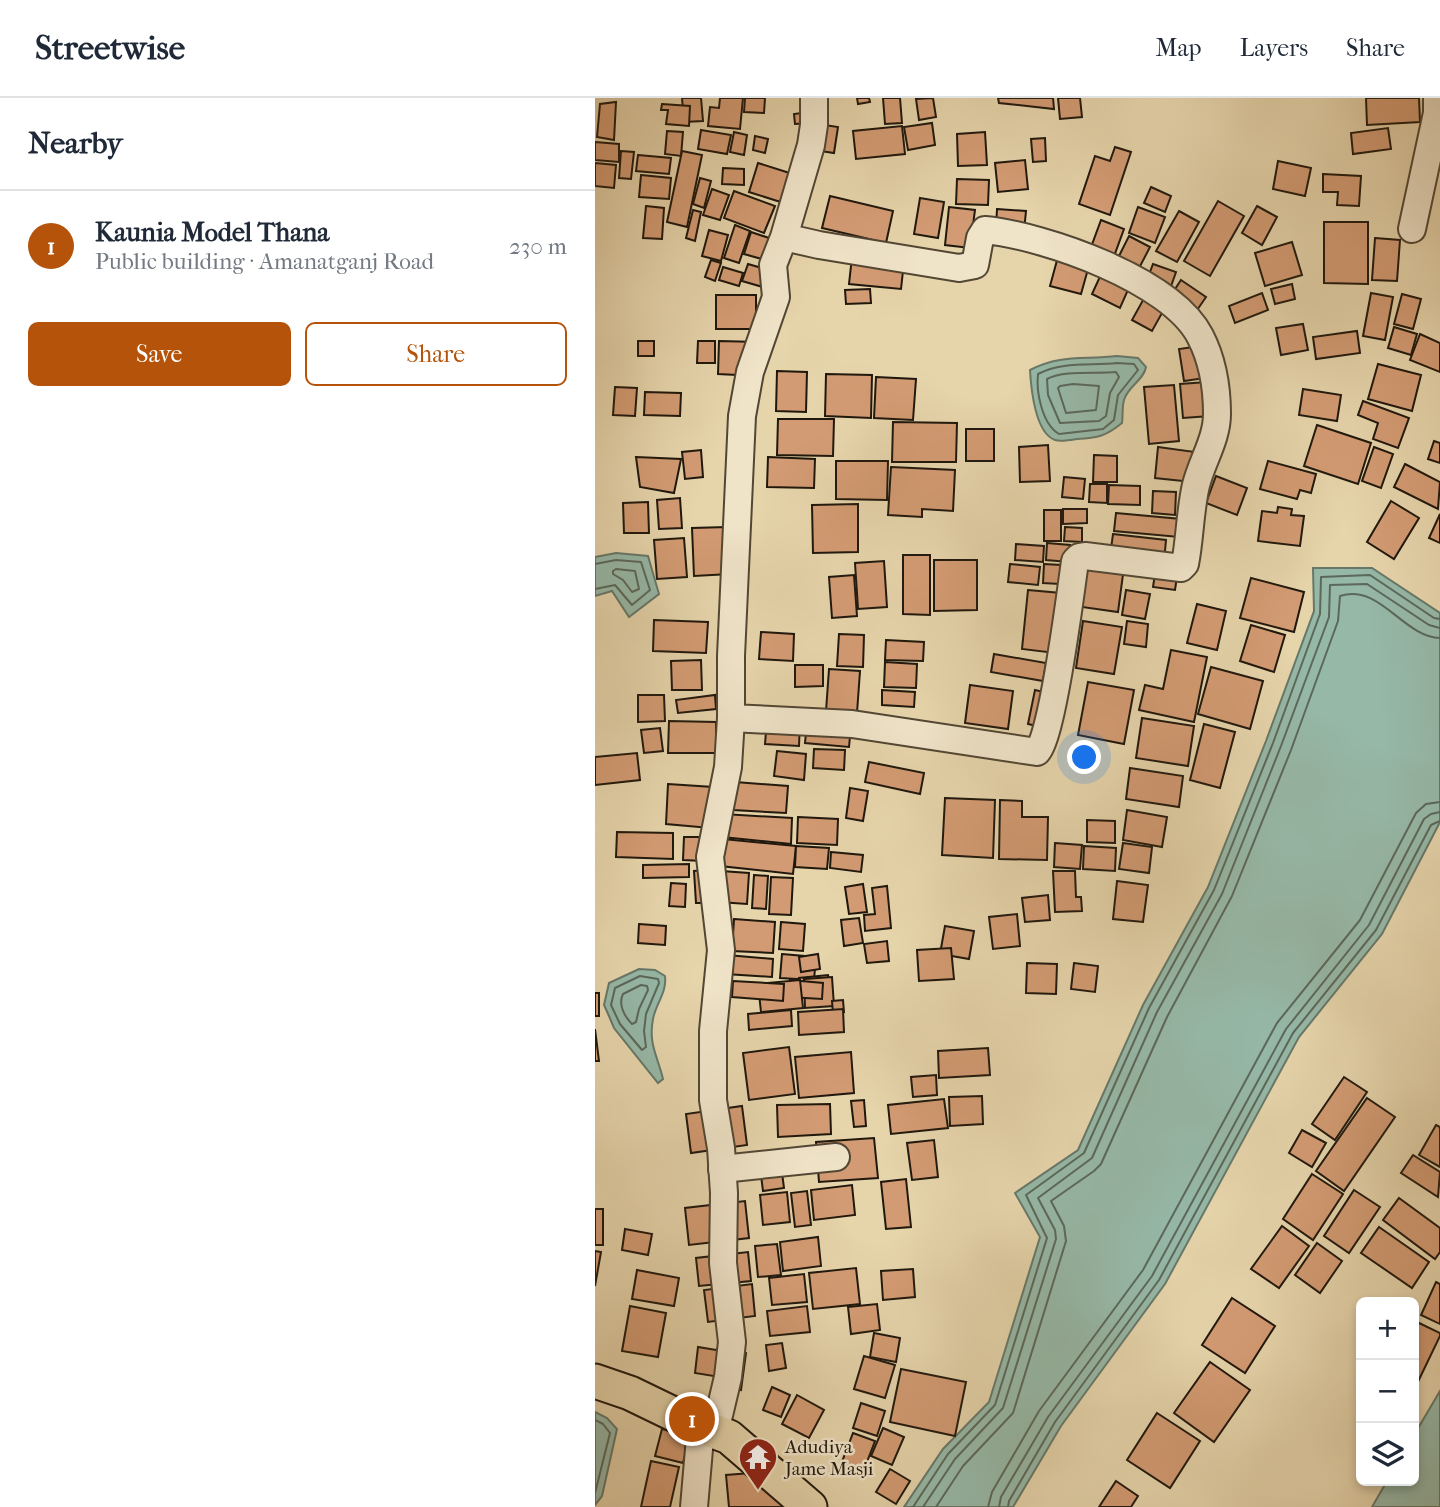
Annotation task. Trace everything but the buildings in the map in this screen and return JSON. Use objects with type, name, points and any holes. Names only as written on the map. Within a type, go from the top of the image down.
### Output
[{"type":"main road","points":[[595,1381],[630,1393],[729,1437],[810,1507]]},
{"type":"street","points":[[694,1507],[708,1429],[728,1377],[732,1342],[723,1263],[722,1169],[713,1100],[713,1031],[721,950],[710,857],[728,766],[742,416],[750,372],[776,297],[773,265],[811,145],[814,98]]},
{"type":"street","points":[[1412,229],[1437,113],[1437,98]]},
{"type":"street","points":[[731,718],[852,724],[1038,752],[1044,744],[1075,561],[1079,556],[1085,556],[1184,567],[1195,489],[1211,447],[1217,415],[1213,371],[1200,336],[1187,318],[1120,271],[1022,236],[985,230],[980,237],[975,265],[959,268],[784,237]]},
{"type":"street","points":[[722,1169],[836,1157]]},
{"type":"water","points":[[1117,356],[1138,358],[1146,367],[1126,395],[1122,423],[1106,434],[1091,438],[1060,441],[1048,436],[1035,409],[1030,370],[1062,360]]},
{"type":"water","points":[[616,553],[648,556],[659,594],[629,617],[612,591],[595,596],[595,557]]},
{"type":"water","points":[[1313,568],[1372,568],[1440,613],[1440,822],[1382,934],[1299,1037],[1165,1284],[1061,1426],[1013,1507],[904,1507],[943,1449],[989,1402],[1040,1237],[1015,1193],[1078,1150],[1143,1005],[1208,887],[1314,611]]},
{"type":"water","points":[[639,969],[655,970],[665,976],[652,1028],[653,1043],[663,1079],[658,1083],[614,1028],[604,1005],[609,983]]},
{"type":"water","points":[[1440,1391],[1440,1507],[1372,1507],[1384,1486],[1419,1486],[1419,1427]]},
{"type":"water","points":[[595,1412],[607,1418],[617,1429],[602,1496],[595,1505]]},
{"type":"place","name":"Kaunia Model Thana","points":[[692,1419]]},
{"type":"place","name":"Adudiya Jame Masji","points":[[758,1491]]}]
